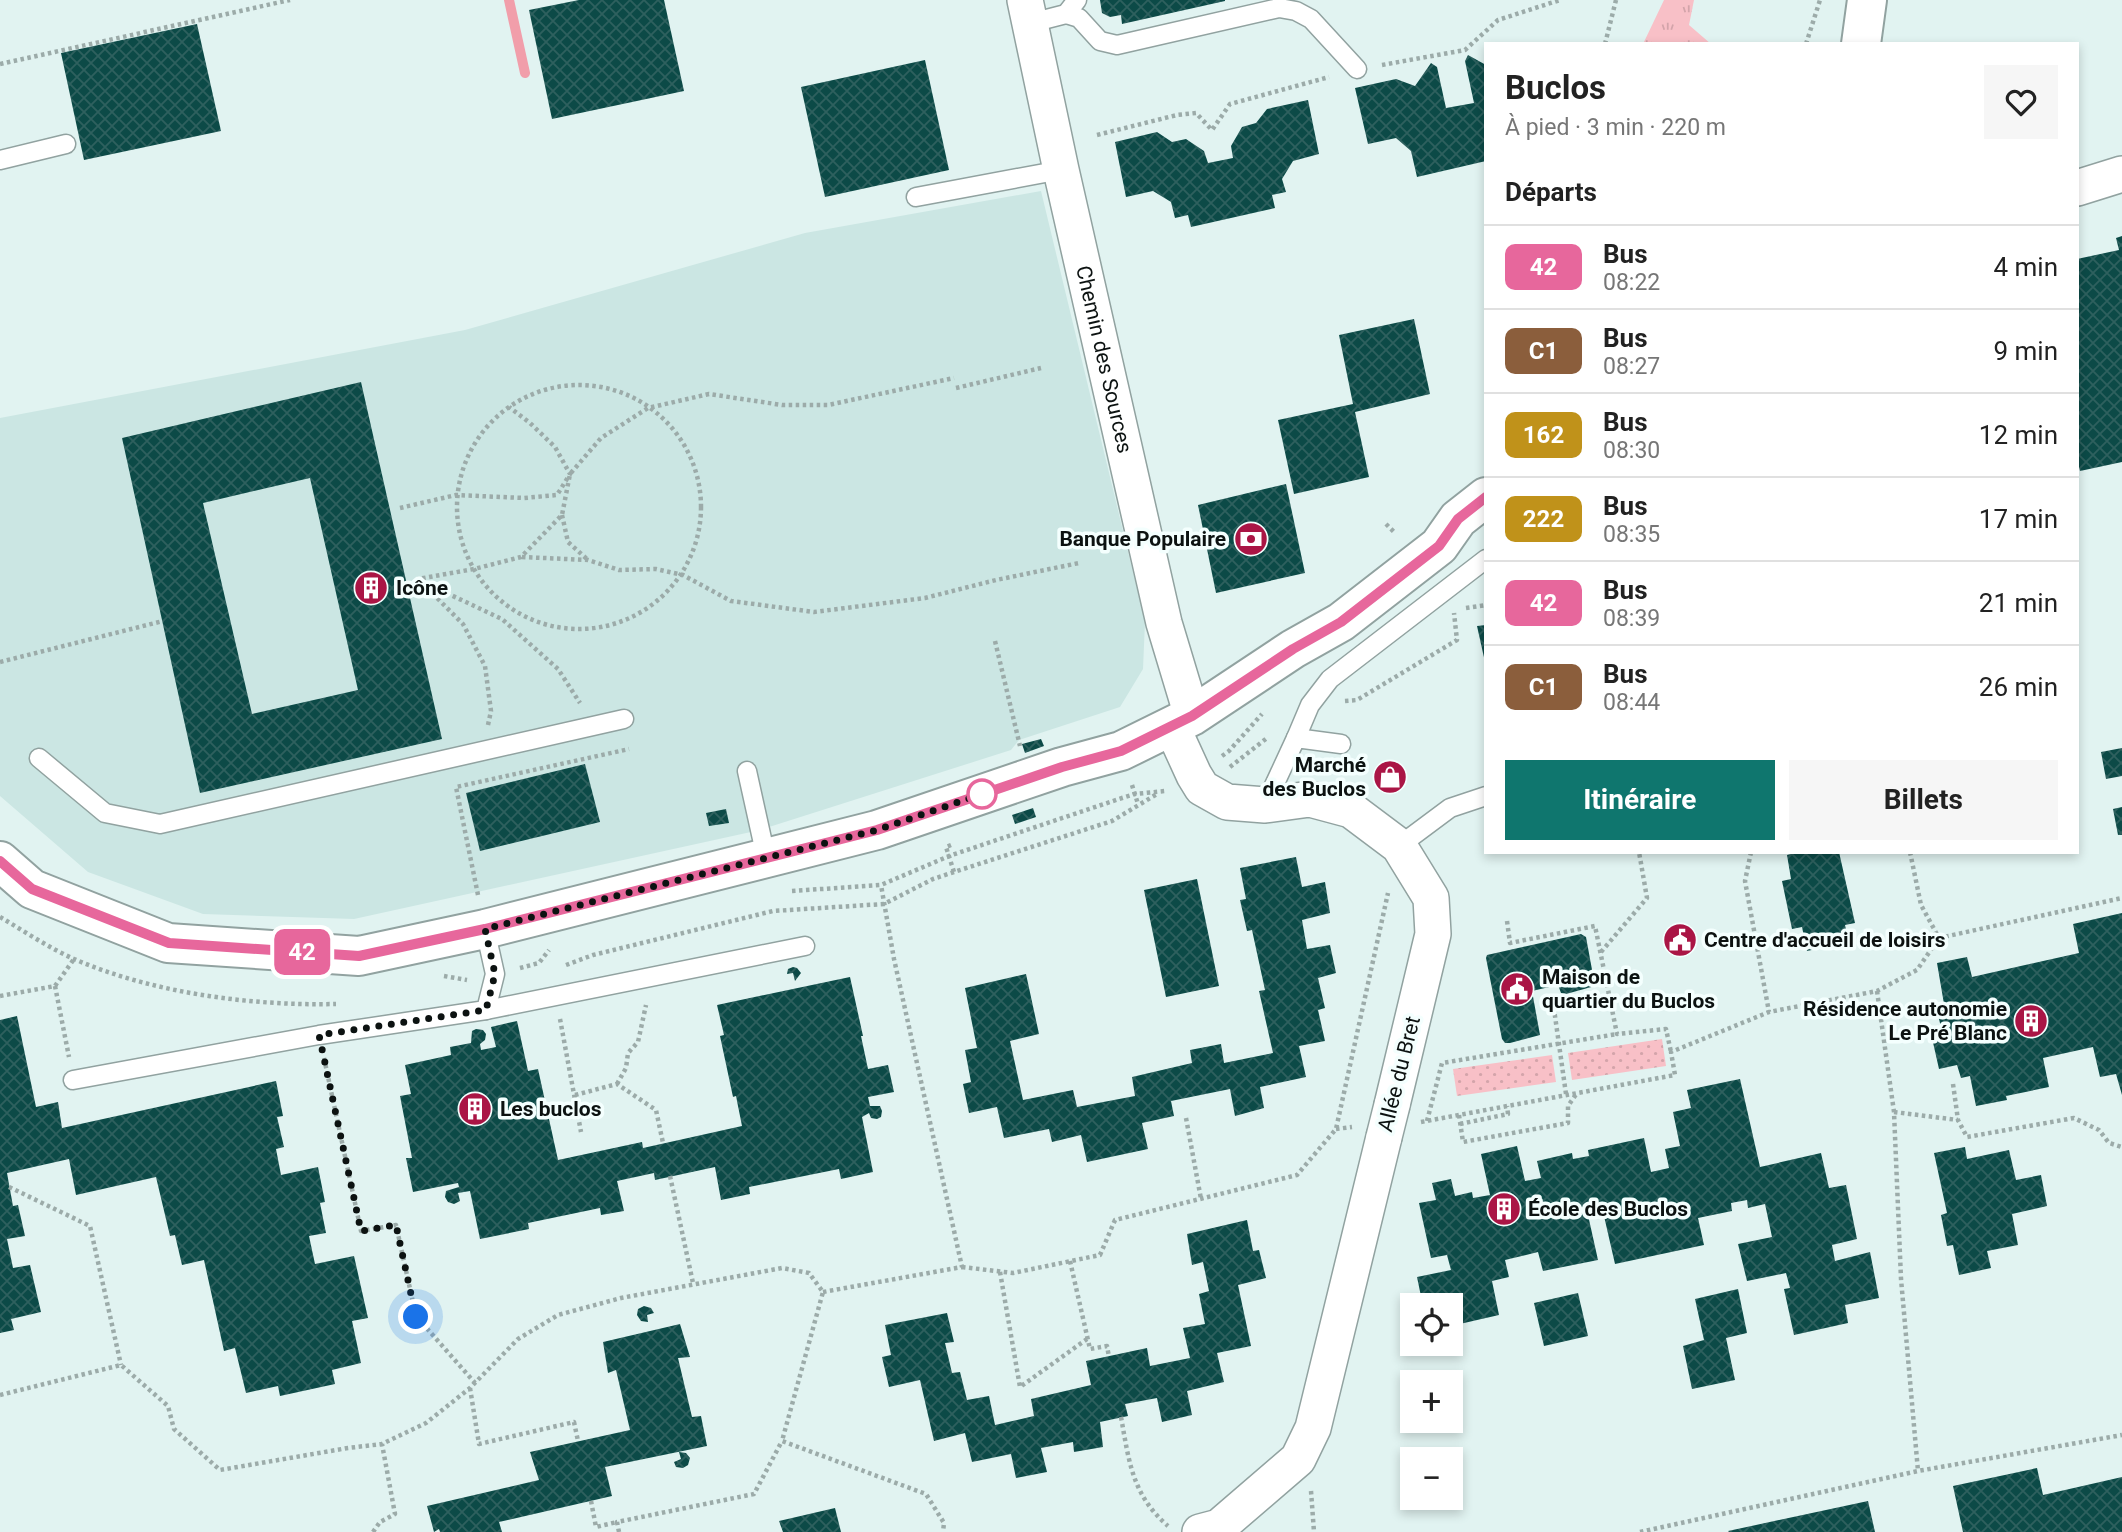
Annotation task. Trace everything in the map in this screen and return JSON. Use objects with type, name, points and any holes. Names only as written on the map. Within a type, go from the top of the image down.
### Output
[{"type":"street","points":[[1861,42],[1867,0]]},
{"type":"street","name":"Chemin des Sources","points":[[1028,12],[1061,170],[1164,623],[1182,722]]},
{"type":"street","points":[[2079,187],[2122,174]]},
{"type":"street","points":[[0,861],[32,889],[169,943],[359,956],[482,916],[766,857],[877,830],[1062,767],[1121,751],[1182,722],[1293,649],[1341,622],[1439,546],[1472,508]]},
{"type":"street","name":"Allée du Bret","points":[[1182,722],[1194,775],[1202,788],[1227,802],[1265,805],[1310,799],[1351,810],[1399,846],[1431,898],[1433,934],[1396,1121],[1313,1429],[1298,1459],[1219,1527],[1200,1532]]},
{"type":"lane","points":[[1028,12],[1072,7],[1100,41],[1118,45],[1279,8],[1296,11],[1311,19],[1357,69]]},
{"type":"lane","points":[[0,160],[66,144]]},
{"type":"lane","points":[[916,197],[1061,170]]},
{"type":"lane","points":[[1265,805],[1310,705],[1330,679],[1484,561]]},
{"type":"lane","points":[[39,758],[105,813],[160,824],[624,719]]},
{"type":"lane","points":[[1296,738],[1341,744]]},
{"type":"lane","points":[[747,771],[766,857]]},
{"type":"lane","points":[[1399,846],[1450,808],[1484,797]]},
{"type":"lane","points":[[482,916],[495,974],[486,1010]]},
{"type":"lane","points":[[73,1080],[319,1035],[486,1010],[805,946]]},
{"type":"path","points":[[0,64],[290,0]]},
{"type":"path","points":[[1097,135],[1177,115],[1196,113],[1212,130],[1230,104],[1357,69],[1465,50],[1498,20],[1560,0]]},
{"type":"path","points":[[1606,42],[1616,0]]},
{"type":"path","points":[[1807,42],[1820,0]]},
{"type":"path","points":[[956,388],[1041,369]]},
{"type":"path","points":[[400,508],[456,495],[524,498],[556,495],[601,438],[648,408],[709,394],[782,405],[828,405],[954,378]]},
{"type":"path","points":[[547,384],[603,386],[648,408],[684,441],[702,492],[698,538],[683,575],[647,609],[608,629],[551,627],[503,605],[474,569],[459,539],[456,495],[472,441],[509,407],[547,384]]},
{"type":"path","points":[[509,407],[555,447],[570,474],[562,515],[568,542],[588,561]]},
{"type":"path","points":[[522,557],[562,515]]},
{"type":"path","points":[[1386,524],[1394,532]]},
{"type":"path","points":[[418,579],[522,557],[588,561],[619,570],[656,569],[683,575],[731,601],[814,612],[925,598],[1079,563]]},
{"type":"path","points":[[418,579],[502,619],[558,669],[587,714],[624,719]]},
{"type":"path","points":[[418,579],[463,624],[485,666],[491,711],[481,752],[466,785]]},
{"type":"path","points":[[0,662],[163,621]]},
{"type":"path","points":[[995,641],[1016,726]]},
{"type":"path","points":[[482,916],[456,787],[629,749]]},
{"type":"path","points":[[962,1267],[897,973],[881,886],[949,856],[1135,794],[1160,792]]},
{"type":"path","points":[[954,872],[946,847],[955,843]]},
{"type":"path","points":[[823,1292],[962,1267],[1013,1273],[1100,1255],[1115,1220],[1297,1175],[1336,1129],[1399,846]]},
{"type":"path","points":[[1600,952],[1647,898],[1639,854]]},
{"type":"path","points":[[1751,854],[1745,881],[1769,1012]]},
{"type":"path","points":[[1910,854],[1921,905],[1939,938]]},
{"type":"path","points":[[1671,1052],[1769,1012],[1877,991],[1917,970],[1939,938],[2122,898]]},
{"type":"path","points":[[1507,921],[1510,943],[1595,926],[1617,1034]]},
{"type":"path","points":[[0,996],[55,986],[74,959]]},
{"type":"path","points":[[55,986],[73,1080]]},
{"type":"path","points":[[1877,991],[1894,1112],[1901,1279],[1918,1471]]},
{"type":"path","points":[[1566,1094],[1554,1009],[1609,995]]},
{"type":"path","points":[[555,996],[581,1132]]},
{"type":"path","points":[[575,1095],[617,1084],[626,1068],[628,1053],[638,1042],[647,998]]},
{"type":"path","points":[[1396,1121],[1427,1121],[1675,1075],[1666,1029],[1617,1034],[1442,1063],[1427,1121]]},
{"type":"path","points":[[319,1035],[361,1231],[396,1225],[416,1317],[475,1383]]},
{"type":"path","points":[[617,1084],[656,1110],[663,1143]]},
{"type":"path","points":[[1953,1084],[1958,1120],[1967,1137],[2074,1118],[2099,1130],[2109,1143],[2122,1147]]},
{"type":"path","points":[[1459,1115],[1463,1142],[1568,1123],[1568,1106],[1577,1092]]},
{"type":"path","points":[[1554,1097],[1568,1106]]},
{"type":"path","points":[[1460,1124],[1508,1114],[1507,1106]]},
{"type":"path","points":[[1894,1112],[1958,1120]]},
{"type":"path","points":[[1186,1118],[1201,1199]]},
{"type":"path","points":[[670,1176],[693,1283]]},
{"type":"path","points":[[9,1187],[90,1226],[121,1365],[168,1406],[174,1429],[220,1470],[382,1444],[426,1423],[470,1388],[518,1339],[558,1315],[621,1298],[782,1268],[808,1273],[823,1292]]},
{"type":"path","points":[[1070,1261],[1090,1349],[1107,1346],[1108,1357]]},
{"type":"path","points":[[1000,1272],[1020,1387],[1087,1339]]},
{"type":"path","points":[[590,1501],[596,1527],[754,1494],[782,1441],[823,1292]]},
{"type":"path","points":[[0,1395],[121,1365]]},
{"type":"path","points":[[470,1388],[479,1444],[574,1422],[578,1441]]},
{"type":"path","points":[[1121,1418],[1132,1473],[1146,1505],[1175,1532]]},
{"type":"path","points":[[1640,1532],[1918,1471],[2122,1436]]},
{"type":"path","points":[[782,1441],[926,1494],[944,1523],[943,1532]]},
{"type":"path","points":[[373,1532],[380,1522],[395,1514],[382,1444]]},
{"type":"path","points":[[617,1522],[619,1532]]},
{"type":"shaded area","points":[[1041,191],[1145,622],[1143,669],[1120,707],[1019,740],[1011,750],[760,830],[354,919],[203,914],[88,872],[0,796],[0,418],[465,330],[805,233]]},
{"type":"green space","points":[[1664,0],[1694,0],[1689,25],[1709,42],[1644,42]]},
{"type":"green space","points":[[1662,1039],[1666,1066],[1572,1080],[1568,1053]]},
{"type":"green space","points":[[1552,1055],[1556,1082],[1457,1096],[1453,1069]]},
{"type":"building","points":[[579,0],[664,0],[684,91],[552,119],[529,10]]},
{"type":"building","points":[[1100,0],[1225,1],[1122,24],[1121,15],[1110,17],[1102,13]]},
{"type":"building","points":[[197,24],[221,131],[84,160],[61,53]]},
{"type":"building","points":[[1468,55],[1484,64],[1484,161],[1417,177],[1411,151],[1396,138],[1368,144],[1355,88],[1396,79],[1415,86],[1431,63],[1437,67],[1446,108],[1474,103],[1465,61]]},
{"type":"building","points":[[925,60],[949,170],[825,197],[801,87]]},
{"type":"building","points":[[1308,100],[1319,154],[1293,161],[1282,179],[1286,192],[1272,195],[1275,208],[1191,227],[1188,215],[1175,218],[1171,202],[1153,191],[1126,197],[1115,142],[1157,132],[1172,142],[1186,139],[1204,151],[1208,163],[1233,158],[1231,146],[1242,127],[1256,123],[1267,109]]},
{"type":"building","points":[[2122,236],[2122,462],[2080,471],[2079,259],[2119,250],[2116,238]]},
{"type":"building","points":[[1414,319],[1430,394],[1355,412],[1369,477],[1294,494],[1278,420],[1353,404],[1339,335]]},
{"type":"building","name":"Icône","points":[[361,382],[442,739],[200,793],[122,438]],"holes":[[[310,478],[358,690],[252,714],[203,503]]]},
{"type":"building","name":"Banque Populaire","points":[[1286,484],[1305,573],[1216,593],[1198,505]]},
{"type":"building","points":[[1484,625],[1484,658],[1477,626]]},
{"type":"building","points":[[1041,739],[1044,746],[1025,753],[1022,744]]},
{"type":"building","points":[[2122,748],[2122,776],[2106,779],[2101,752]]},
{"type":"building","points":[[585,764],[600,822],[480,851],[466,793]]},
{"type":"building","points":[[2122,807],[2122,835],[2118,835],[2113,809]]},
{"type":"building","points":[[1033,808],[1036,817],[1015,824],[1012,815]]},
{"type":"building","points":[[726,809],[729,823],[709,826],[706,813]]},
{"type":"building","points":[[1839,854],[1855,923],[1845,925],[1849,942],[1807,951],[1802,927],[1792,929],[1782,881],[1791,879],[1787,855]]},
{"type":"building","points":[[1296,857],[1302,887],[1325,882],[1330,913],[1302,920],[1307,949],[1330,945],[1336,973],[1318,978],[1325,1008],[1318,1010],[1325,1041],[1299,1046],[1306,1077],[1260,1087],[1264,1108],[1235,1116],[1230,1089],[1171,1101],[1174,1116],[1142,1123],[1148,1149],[1087,1162],[1081,1135],[1052,1142],[1049,1129],[1004,1138],[997,1107],[969,1113],[963,1084],[971,1082],[965,1050],[977,1048],[965,988],[1026,974],[1039,1034],[1010,1041],[1023,1100],[1073,1090],[1077,1107],[1135,1096],[1132,1077],[1192,1063],[1190,1050],[1221,1044],[1224,1063],[1273,1053],[1259,991],[1265,990],[1252,930],[1247,931],[1240,900],[1246,899],[1240,868]]},
{"type":"building","points":[[1197,879],[1219,986],[1166,997],[1144,890]]},
{"type":"building","name":"Résidence autonomie Le Pré Blanc","points":[[2122,913],[2122,1095],[2116,1074],[2100,1077],[2093,1047],[2043,1058],[2049,1087],[2006,1096],[2007,1100],[1976,1106],[1970,1076],[1961,1078],[1957,1065],[1939,1069],[1932,1038],[1943,1036],[1936,1006],[1944,1004],[1937,963],[1967,957],[1972,977],[2079,953],[2073,924]]},
{"type":"building","name":"Maison de quartier du Buclos","points":[[1581,934],[1586,937],[1595,986],[1566,994],[1561,993],[1558,985],[1532,991],[1540,1035],[1505,1043],[1502,1039],[1487,955]]},
{"type":"building","points":[[793,967],[801,973],[795,981],[793,973],[787,974],[788,969]]},
{"type":"building","name":"Les buclos","points":[[850,977],[868,1069],[888,1065],[894,1092],[868,1097],[870,1106],[880,1106],[881,1117],[871,1118],[869,1113],[862,1117],[873,1172],[841,1179],[839,1169],[749,1187],[750,1194],[721,1200],[715,1167],[655,1180],[654,1173],[617,1181],[624,1211],[601,1215],[600,1208],[528,1223],[529,1229],[480,1239],[470,1191],[458,1193],[460,1201],[454,1204],[448,1202],[446,1191],[459,1187],[458,1183],[413,1192],[406,1158],[412,1158],[400,1096],[411,1094],[405,1065],[451,1055],[450,1047],[471,1043],[472,1031],[476,1029],[483,1030],[486,1034],[485,1040],[480,1044],[481,1050],[496,1047],[491,1027],[517,1021],[528,1071],[538,1069],[558,1160],[642,1142],[643,1148],[742,1126],[720,1036],[724,1035],[717,1005]]},
{"type":"building","points":[[17,1016],[36,1107],[58,1102],[62,1128],[276,1081],[283,1116],[277,1117],[284,1147],[276,1149],[281,1175],[318,1167],[325,1202],[320,1203],[326,1233],[309,1236],[315,1264],[354,1256],[368,1318],[352,1321],[361,1363],[332,1370],[335,1384],[280,1396],[278,1386],[246,1393],[235,1348],[224,1351],[204,1260],[182,1265],[175,1235],[170,1236],[156,1177],[76,1195],[69,1159],[7,1173],[13,1206],[18,1205],[25,1236],[7,1239],[13,1268],[30,1265],[41,1312],[11,1319],[14,1330],[0,1333],[0,1020]]},
{"type":"building","name":"École des Buclos","points":[[1740,1079],[1760,1167],[1821,1153],[1829,1188],[1846,1185],[1857,1239],[1832,1245],[1835,1261],[1870,1252],[1879,1298],[1845,1305],[1848,1323],[1794,1335],[1784,1289],[1790,1288],[1786,1273],[1747,1281],[1738,1244],[1772,1237],[1765,1204],[1748,1208],[1747,1200],[1731,1203],[1732,1211],[1698,1218],[1704,1245],[1615,1264],[1601,1203],[1586,1206],[1598,1260],[1543,1271],[1538,1252],[1505,1260],[1509,1277],[1492,1281],[1499,1315],[1463,1323],[1463,1293],[1420,1293],[1417,1277],[1451,1270],[1447,1255],[1431,1258],[1419,1203],[1436,1200],[1432,1183],[1451,1179],[1455,1196],[1472,1192],[1473,1198],[1490,1195],[1481,1154],[1517,1146],[1525,1181],[1541,1178],[1537,1161],[1572,1153],[1573,1159],[1589,1156],[1588,1150],[1644,1138],[1651,1172],[1669,1168],[1665,1149],[1680,1146],[1673,1112],[1691,1108],[1687,1090]]},
{"type":"building","points":[[1965,1147],[1967,1159],[2009,1150],[2016,1180],[2041,1175],[2047,1206],[2012,1214],[2018,1245],[1987,1251],[1991,1268],[1959,1275],[1953,1245],[1947,1246],[1941,1215],[1947,1213],[1934,1153]]},
{"type":"building","points":[[1247,1220],[1253,1251],[1259,1250],[1266,1278],[1238,1285],[1251,1346],[1217,1353],[1224,1382],[1187,1391],[1192,1415],[1162,1422],[1157,1398],[1125,1404],[1128,1416],[1100,1422],[1103,1447],[1074,1452],[1073,1442],[1041,1448],[1047,1472],[1016,1478],[1011,1454],[972,1462],[965,1433],[934,1441],[920,1380],[889,1387],[882,1357],[891,1355],[885,1325],[947,1313],[954,1342],[945,1343],[952,1373],[960,1372],[967,1400],[989,1396],[995,1425],[1034,1416],[1031,1399],[1091,1385],[1086,1361],[1147,1348],[1150,1366],[1190,1358],[1183,1328],[1205,1324],[1199,1294],[1209,1291],[1203,1262],[1192,1265],[1187,1234]]},
{"type":"building","points":[[1738,1289],[1747,1333],[1726,1338],[1735,1380],[1692,1389],[1683,1346],[1704,1340],[1695,1299]]},
{"type":"building","points":[[1578,1293],[1588,1336],[1544,1346],[1534,1303]]},
{"type":"building","points":[[644,1306],[651,1308],[654,1313],[647,1315],[648,1322],[641,1321],[637,1315],[638,1309]]},
{"type":"building","points":[[680,1324],[690,1357],[678,1358],[692,1417],[701,1416],[707,1446],[605,1467],[612,1496],[499,1522],[502,1532],[440,1532],[439,1529],[434,1532],[427,1506],[539,1480],[530,1452],[630,1430],[616,1370],[608,1373],[603,1342]]},
{"type":"building","points":[[679,1452],[686,1453],[690,1458],[688,1465],[683,1468],[676,1467],[674,1462],[681,1459]]},
{"type":"building","points":[[2037,1468],[2043,1495],[2122,1477],[2122,1532],[1963,1532],[1953,1486]]},
{"type":"building","points":[[1868,1501],[1875,1532],[1728,1531]]},
{"type":"building","points":[[835,1508],[841,1532],[783,1532],[779,1521]]},
{"type":"waterway","points":[[509,0],[525,73]]},
{"type":"bus line","name":"42","points":[[0,861],[32,889],[169,943],[359,956],[485,929],[877,830],[1062,767],[1121,751],[1192,716],[1293,649],[1341,622],[1439,546],[1458,519],[1484,499]]},
{"type":"place","name":"Banque Populaire","points":[[1251,539]]},
{"type":"place","name":"Icône","points":[[371,588]]},
{"type":"place","name":"Marché des Buclos","points":[[1390,777]]},
{"type":"place","name":"Centre d'accueil de loisirs","points":[[1680,940]]},
{"type":"place","name":"Maison de quartier du Buclos","points":[[1517,989]]},
{"type":"place","name":"Résidence autonomie Le Pré Blanc","points":[[2031,1021]]},
{"type":"place","name":"Les buclos","points":[[475,1109]]},
{"type":"place","name":"École des Buclos","points":[[1504,1209]]},
{"type":"route","points":[[416,1317],[396,1225],[361,1231],[319,1035],[486,1010],[495,974],[485,929],[877,830],[982,794]]}]
